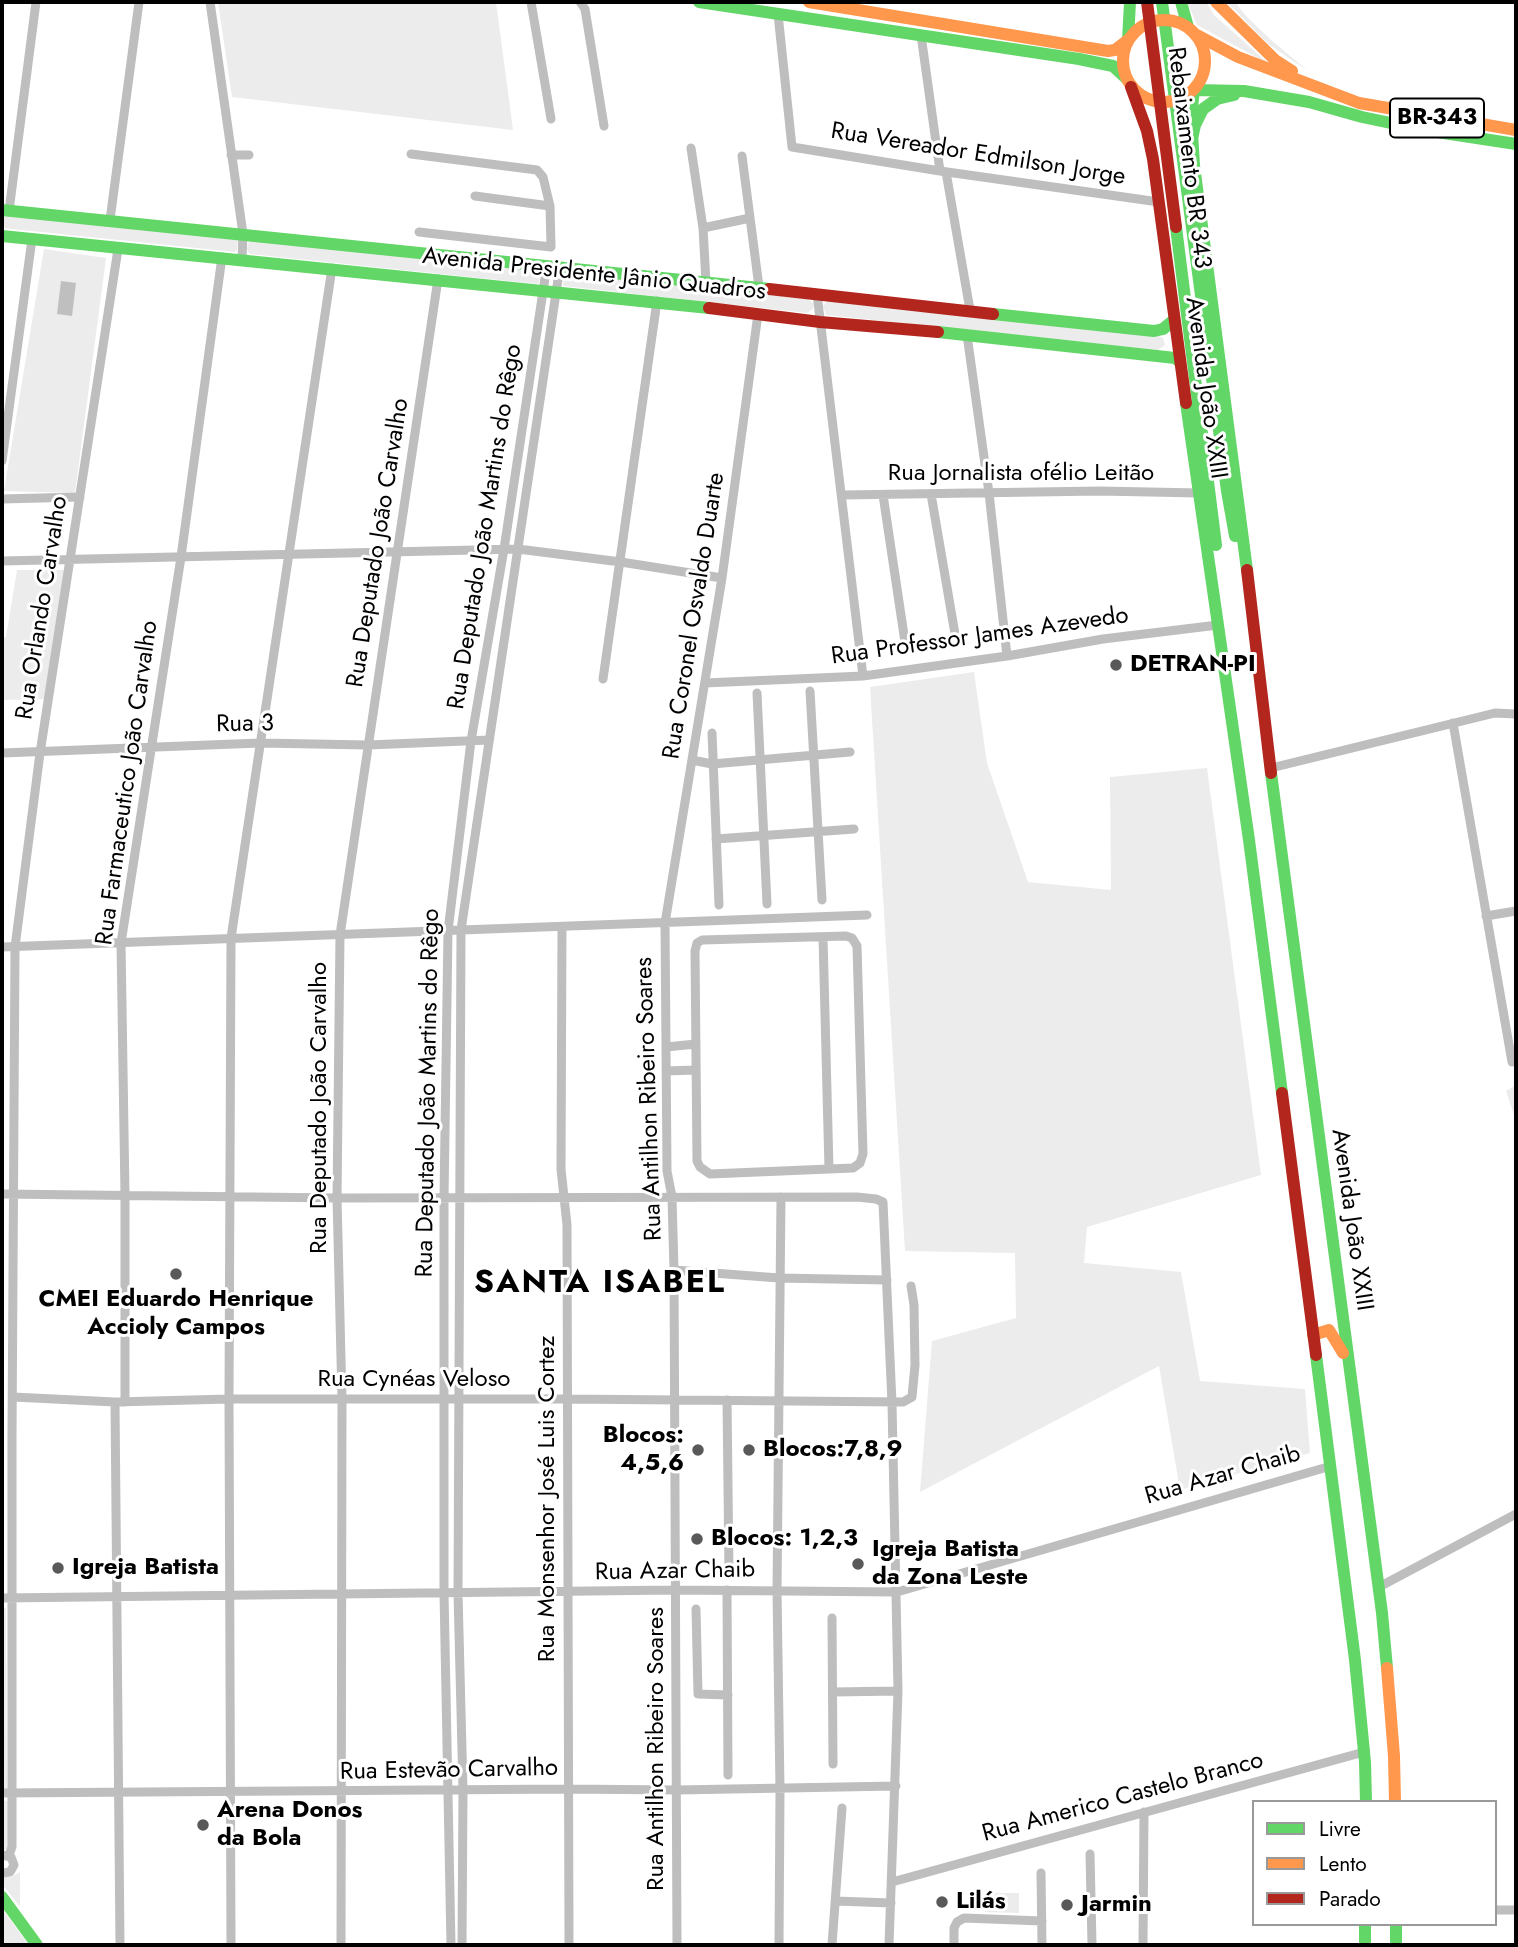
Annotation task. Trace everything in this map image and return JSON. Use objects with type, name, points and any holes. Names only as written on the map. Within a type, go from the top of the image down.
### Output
[{"type":"main road","points":[[699,2],[1105,64],[1118,69],[1145,99],[1163,103],[1180,100],[1194,90],[1201,79],[1205,56],[1202,44],[1192,31],[1181,2]]},
{"type":"main road","points":[[809,2],[1108,51],[1115,50],[1128,40]]},
{"type":"main road","points":[[1128,82],[1122,66],[1123,52],[1128,40],[1130,2]]},
{"type":"main road","name":"Rebaixamento BR 343","points":[[1147,2],[1194,362]]},
{"type":"main road","name":"Rebaixamento BR 343","points":[[1162,2],[1207,343]]},
{"type":"main road","points":[[1216,2],[1275,60],[1311,85]]},
{"type":"main road","name":"BR-343","points":[[1128,40],[1139,28],[1155,20],[1172,20],[1238,57],[1369,106],[1516,130]]},
{"type":"main road","points":[[990,47],[997,41],[997,33]]},
{"type":"main road","name":"Avenida João XXIII","points":[[1128,82],[1147,131],[1159,202],[1229,698],[1331,1465],[1355,1660],[1366,1800]]},
{"type":"main road","name":"BR-343","points":[[1194,90],[1244,91],[1309,102],[1411,128],[1516,144]]},
{"type":"main road","name":"Avenida João XXIII","points":[[1194,90],[1191,100],[1192,139],[1243,529],[1254,644]]},
{"type":"main road","points":[[1192,139],[1203,109],[1217,99],[1230,95],[1309,102]]},
{"type":"main road","name":"Avenida Presidente Jânio Quadros","points":[[5,211],[553,265],[1154,331],[1163,329],[1174,320]]},
{"type":"main road","name":"Avenida Presidente Jânio Quadros","points":[[2,236],[657,301],[820,322],[1175,358],[1180,362]]},
{"type":"main road","name":"Avenida João XXIII","points":[[1207,343],[1227,491],[1254,644],[1379,1587],[1388,1670],[1395,1800]]},
{"type":"main road","name":"Avenida João XXIII","points":[[1194,362],[1213,508],[1229,698]]},
{"type":"main road","points":[[1313,1335],[1324,1330],[1332,1332],[1348,1364]]},
{"type":"main road","points":[[1364,1757],[1374,1800]]},
{"type":"main road","points":[[2,1897],[37,1945]]},
{"type":"main road","points":[[1364,1945],[1365,1926]]},
{"type":"main road","points":[[1395,1945],[1396,1926]]},
{"type":"street","points":[[5,211],[36,2]]},
{"type":"street","points":[[110,220],[139,2]]},
{"type":"street","points":[[210,2],[243,234],[242,259]]},
{"type":"street","points":[[531,2],[551,119]]},
{"type":"street","points":[[580,2],[585,9],[604,126]]},
{"type":"street","name":"Rua Vereador Edmilson Jorge","points":[[778,14],[792,146],[943,172],[1159,202]]},
{"type":"street","points":[[922,35],[943,172],[970,310]]},
{"type":"street","points":[[691,148],[703,228],[706,282]]},
{"type":"street","name":"Rua Deputado João Martins do Rêgo","points":[[411,154],[533,168],[543,177],[550,205],[553,265],[518,549],[461,930],[458,1593],[463,1790],[462,1945]]},
{"type":"street","points":[[232,155],[249,155]]},
{"type":"street","points":[[742,156],[759,287]]},
{"type":"street","points":[[234,176],[248,177]]},
{"type":"street","points":[[475,196],[550,205]]},
{"type":"street","points":[[703,228],[750,218]]},
{"type":"street","points":[[419,232],[551,247]]},
{"type":"street","points":[[2,461],[32,239]]},
{"type":"street","name":"Rua Orlando Carvalho","points":[[2,1873],[10,1872],[14,1868],[14,1862],[5,1855],[12,1847],[7,1438],[13,1397],[15,947],[40,753],[118,249]]},
{"type":"street","name":"Rua Farmaceutico João Carvalho","points":[[120,1945],[120,1402],[125,1195],[121,943],[181,557],[222,257]]},
{"type":"street","points":[[231,1945],[231,938],[332,268]]},
{"type":"street","name":"Rua Deputado João Carvalho","points":[[341,1945],[342,1399],[337,1198],[340,935],[438,279]]},
{"type":"street","name":"Rua Deputado João Martins do Rêgo","points":[[451,1945],[444,1593],[444,1198],[448,931],[471,741],[550,290]]},
{"type":"street","points":[[817,293],[863,676]]},
{"type":"street","points":[[603,679],[657,301]]},
{"type":"street","name":"Rua Coronel Osvaldo Duarte","points":[[665,923],[722,578],[758,314]]},
{"type":"street","points":[[967,335],[989,493],[1007,656]]},
{"type":"street","name":"Rua Jornalista ofélio Leitão","points":[[843,495],[1100,491],[1199,493]]},
{"type":"street","points":[[931,494],[955,634]]},
{"type":"street","points":[[883,495],[905,642]]},
{"type":"street","points":[[2,499],[80,497]]},
{"type":"street","points":[[2,561],[518,549],[722,578]]},
{"type":"street","name":"Rua Professor James Azevedo","points":[[705,683],[863,676],[1007,656],[1103,639],[1218,625]]},
{"type":"street","points":[[810,691],[822,900]]},
{"type":"street","points":[[757,693],[767,905]]},
{"type":"street","points":[[1271,768],[1495,713],[1516,713]]},
{"type":"street","points":[[1453,723],[1512,1062]]},
{"type":"street","points":[[712,733],[719,905]]},
{"type":"street","name":"Rua 3","points":[[2,753],[260,743],[368,745],[489,740]]},
{"type":"street","points":[[692,760],[712,764],[850,752]]},
{"type":"street","points":[[716,839],[854,829]]},
{"type":"street","points":[[1486,916],[1516,911]]},
{"type":"street","points":[[2,947],[867,915]]},
{"type":"street","name":"Rua Antilhon Ribeiro Soares","points":[[665,923],[667,1171],[672,1197],[674,1270],[677,1945]]},
{"type":"street","name":"Rua Monsenhor José Luis Cortez","points":[[562,927],[561,1169],[567,1225],[569,1945]]},
{"type":"street","points":[[846,936],[852,938],[857,946],[863,1140],[860,1163],[853,1168],[709,1174],[697,1161],[697,943],[702,940],[823,937],[846,936]]},
{"type":"street","points":[[823,937],[829,1169]]},
{"type":"street","points":[[666,1046],[696,1044]]},
{"type":"street","points":[[666,1071],[696,1070]]},
{"type":"street","points":[[2,1194],[337,1198],[781,1197],[880,1200],[885,1205],[897,1592],[898,1692],[890,1945]]},
{"type":"street","points":[[779,1945],[777,1590],[781,1197]]},
{"type":"street","points":[[674,1270],[779,1278],[887,1280]]},
{"type":"street","points":[[892,1403],[912,1397],[915,1365],[911,1286]]},
{"type":"street","name":"Rua Cynéas Veloso","points":[[13,1397],[120,1402],[229,1399],[567,1399],[892,1403]]},
{"type":"street","points":[[727,1400],[729,1572]]},
{"type":"street","name":"Rua Azar Chaib","points":[[7,1598],[675,1590],[897,1592],[1331,1465]]},
{"type":"street","points":[[1379,1587],[1516,1514]]},
{"type":"street","points":[[727,1590],[729,1775]]},
{"type":"street","points":[[696,1609],[698,1694],[728,1695]]},
{"type":"street","points":[[832,1618],[833,1764]]},
{"type":"street","points":[[833,1692],[898,1692]]},
{"type":"street","name":"Rua Americo Castelo Branco","points":[[892,1882],[1144,1812],[1364,1757]]},
{"type":"street","name":"Rua Estevão Carvalho","points":[[2,1793],[780,1790],[896,1786]]},
{"type":"street","points":[[832,1945],[842,1808]]},
{"type":"street","points":[[1143,1945],[1144,1812]]},
{"type":"street","points":[[1090,1854],[1092,1945]]},
{"type":"street","points":[[1041,1873],[1042,1945]]},
{"type":"street","points":[[835,1901],[891,1903]]},
{"type":"street","points":[[1497,1910],[1516,1910]]},
{"type":"street","points":[[954,1945],[954,1928],[964,1917],[1042,1921]]},
{"type":"shaded area","points":[[218,2],[496,2],[513,130],[232,97]]},
{"type":"shaded area","points":[[1187,2],[1206,2],[1214,15],[1269,64],[1197,25]]},
{"type":"shaded area","points":[[1227,2],[1235,2],[1270,39],[1308,71],[1268,44]]},
{"type":"shaded area","points":[[2,213],[238,239],[237,250],[235,252],[2,228]]},
{"type":"shaded area","points":[[251,240],[541,272],[537,284],[250,254],[247,250]]},
{"type":"shaded area","points":[[44,249],[106,258],[75,493],[4,491]]},
{"type":"shaded area","points":[[565,273],[808,299],[814,304],[813,309],[807,313],[563,286]]},
{"type":"shaded area","points":[[61,281],[76,283],[72,316],[57,314]]},
{"type":"shaded area","points":[[828,301],[1159,336],[1163,338],[1165,345],[1158,350],[826,315],[823,305]]},
{"type":"shaded area","points":[[17,570],[65,570],[44,699],[2,700],[2,637],[6,637]]},
{"type":"shaded area","points":[[974,672],[987,763],[1028,882],[1111,890],[1110,777],[1207,768],[1261,1175],[1087,1227],[1084,1263],[1181,1272],[1200,1381],[1305,1389],[1310,1453],[1180,1490],[1159,1366],[920,1492],[932,1341],[1016,1318],[1015,1253],[905,1251],[870,687]]},
{"type":"shaded area","points":[[1516,1085],[1516,1121],[1506,1091]]},
{"type":"shaded area","points":[[2,1608],[6,1608],[7,1789],[2,1788]]},
{"type":"shaded area","points":[[2,1800],[9,1801],[9,1847],[2,1852]]},
{"type":"shaded area","points":[[20,1872],[20,1907],[2,1884],[2,1877],[11,1877]]},
{"type":"shaded area","points":[[986,1893],[1019,1893],[1019,1913],[985,1912]]},
{"type":"shaded area","points":[[2,1909],[29,1945],[2,1945]]},
{"type":"traffic: fast","points":[[699,2],[1079,59],[1113,66],[1126,78]]},
{"type":"traffic: fast","points":[[1128,40],[1130,2]]},
{"type":"traffic: fast","points":[[1162,2],[1235,536]]},
{"type":"traffic: fast","points":[[1181,2],[1188,27]]},
{"type":"traffic: fast","points":[[1194,90],[1191,116],[1194,165],[1247,570]]},
{"type":"traffic: fast","points":[[1194,90],[1244,91],[1309,102],[1424,130],[1516,144]]},
{"type":"traffic: fast","points":[[1192,139],[1203,109],[1217,99],[1234,95]]},
{"type":"traffic: fast","points":[[2,210],[769,289]]},
{"type":"traffic: fast","points":[[1176,227],[1216,545]]},
{"type":"traffic: fast","points":[[2,236],[709,308]]},
{"type":"traffic: fast","points":[[993,314],[1154,331],[1163,329],[1174,320]]},
{"type":"traffic: fast","points":[[938,332],[1175,358],[1180,362]]},
{"type":"traffic: fast","points":[[1186,403],[1249,840],[1282,1093]]},
{"type":"traffic: fast","points":[[1271,773],[1382,1613],[1387,1668]]},
{"type":"traffic: fast","points":[[1316,1355],[1355,1660],[1366,1800]]},
{"type":"traffic: fast","points":[[2,1897],[37,1945]]},
{"type":"traffic: fast","points":[[1365,1926],[1365,1945]]},
{"type":"traffic: fast","points":[[1396,1926],[1396,1945]]},
{"type":"traffic: slow","points":[[809,2],[1108,51],[1115,50],[1128,40]]},
{"type":"traffic: slow","points":[[1216,2],[1275,60],[1292,71]]},
{"type":"traffic: slow","points":[[1156,20],[1172,20],[1187,27],[1198,38],[1205,53],[1205,61],[1202,77],[1193,90],[1172,102],[1156,102],[1141,95],[1130,84],[1123,69],[1123,53],[1130,38],[1141,27],[1156,20]]},
{"type":"traffic: slow","points":[[1195,34],[1238,57],[1359,103],[1516,130]]},
{"type":"traffic: slow","points":[[1313,1335],[1329,1330],[1343,1353]]},
{"type":"traffic: slow","points":[[1387,1668],[1395,1800]]},
{"type":"traffic: jam","points":[[1147,2],[1176,227]]},
{"type":"traffic: jam","points":[[1131,87],[1147,131],[1153,159],[1186,403]]},
{"type":"traffic: jam","points":[[769,289],[993,314]]},
{"type":"traffic: jam","points":[[709,308],[820,322],[938,332]]},
{"type":"traffic: jam","points":[[1247,570],[1271,773]]},
{"type":"traffic: jam","points":[[1282,1093],[1316,1355]]},
{"type":"place","name":"DETRAN-PI","points":[[1116,665]]},
{"type":"place","name":"CMEI Eduardo Henrique Accioly Campos","points":[[176,1274]]},
{"type":"place","name":"Blocos: 4,5,6","points":[[698,1450]]},
{"type":"place","name":"Blocos:7,8,9","points":[[749,1450]]},
{"type":"place","name":"Blocos: 1,2,3","points":[[697,1539]]},
{"type":"place","name":"Igreja Batista da Zona Leste","points":[[858,1564]]},
{"type":"place","name":"Igreja Batista","points":[[58,1568]]},
{"type":"place","name":"Arena Donos da Bola","points":[[203,1825]]},
{"type":"place","name":"Lilás","points":[[942,1902]]},
{"type":"place","name":"Jarmin","points":[[1067,1905]]},
{"type":"district","name":"SANTA ISABEL","points":[[600,1284]]}]
